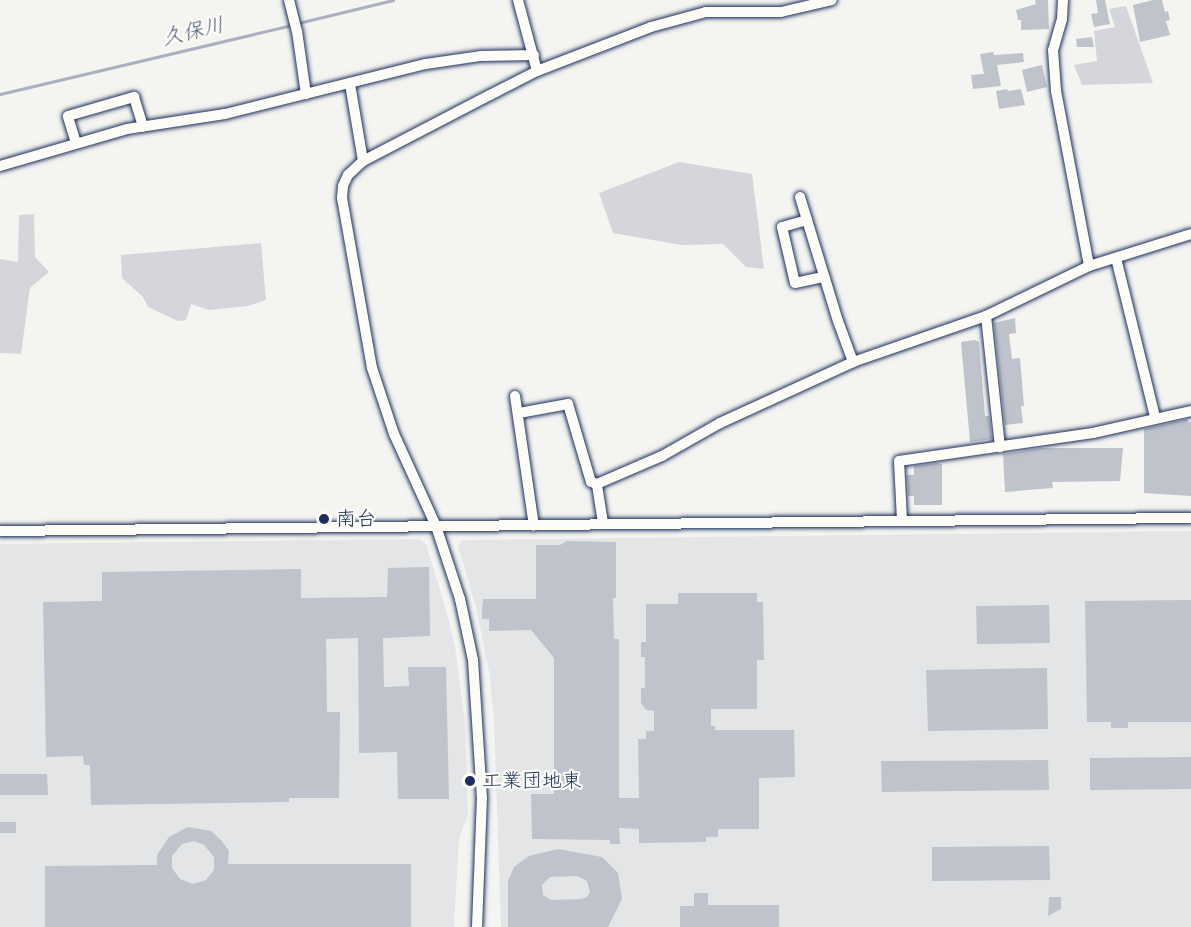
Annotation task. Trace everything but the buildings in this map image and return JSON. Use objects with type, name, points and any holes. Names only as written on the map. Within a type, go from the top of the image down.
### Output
[{"type":"street","points":[[289,0],[297,31],[306,94]]},
{"type":"street","points":[[518,0],[537,71]]},
{"type":"street","points":[[477,927],[482,799],[476,685],[460,598],[436,526],[394,434],[372,368],[342,198],[348,175],[363,161],[537,71],[651,27],[706,12],[781,12],[832,0]]},
{"type":"street","points":[[1063,0],[1062,19],[1053,50],[1056,91],[1089,266]]},
{"type":"street","points":[[0,166],[76,143],[143,127],[225,114],[426,64],[480,56],[534,55]]},
{"type":"street","points":[[350,84],[363,161]]},
{"type":"street","points":[[76,143],[68,116],[134,97],[143,127]]},
{"type":"street","points":[[801,197],[824,277],[853,362]]},
{"type":"street","points":[[807,220],[782,227],[795,283],[824,277]]},
{"type":"street","points":[[519,413],[568,404],[591,482],[597,484],[662,456],[720,423],[853,362],[986,316],[1089,266],[1191,234]]},
{"type":"street","points":[[1116,258],[1155,417]]},
{"type":"street","points":[[986,316],[1000,447]]},
{"type":"street","points":[[515,396],[534,526]]},
{"type":"street","points":[[902,520],[899,462],[1093,433],[1155,417],[1191,411]]},
{"type":"street","points":[[597,484],[603,523]]},
{"type":"street","points":[[0,531],[1191,518]]},
{"type":"shaded area","points":[[1126,6],[1153,83],[1082,85],[1074,65],[1097,61],[1094,31],[1115,27],[1109,9]]},
{"type":"shaded area","points":[[679,162],[752,174],[764,269],[746,267],[723,244],[681,245],[613,233],[599,193]]},
{"type":"shaded area","points":[[34,214],[35,257],[49,272],[30,288],[21,354],[0,353],[0,259],[18,262],[19,215]]},
{"type":"shaded area","points":[[261,243],[266,300],[248,306],[209,310],[191,304],[186,320],[178,321],[148,307],[143,297],[122,278],[121,255]]},
{"type":"shaded area","points":[[1191,531],[1191,927],[501,927],[494,719],[489,672],[476,607],[458,546],[463,540]]},
{"type":"shaded area","points":[[419,539],[426,544],[448,617],[455,646],[465,724],[468,815],[459,838],[454,927],[0,927],[0,544]]},
{"type":"waterway","name":"久保川","points":[[298,23],[393,0]]},
{"type":"waterway","name":"久保川","points":[[0,94],[292,25]]},
{"type":"place","name":"南台","points":[[324,519]]},
{"type":"place","name":"工業団地東","points":[[470,781]]}]
